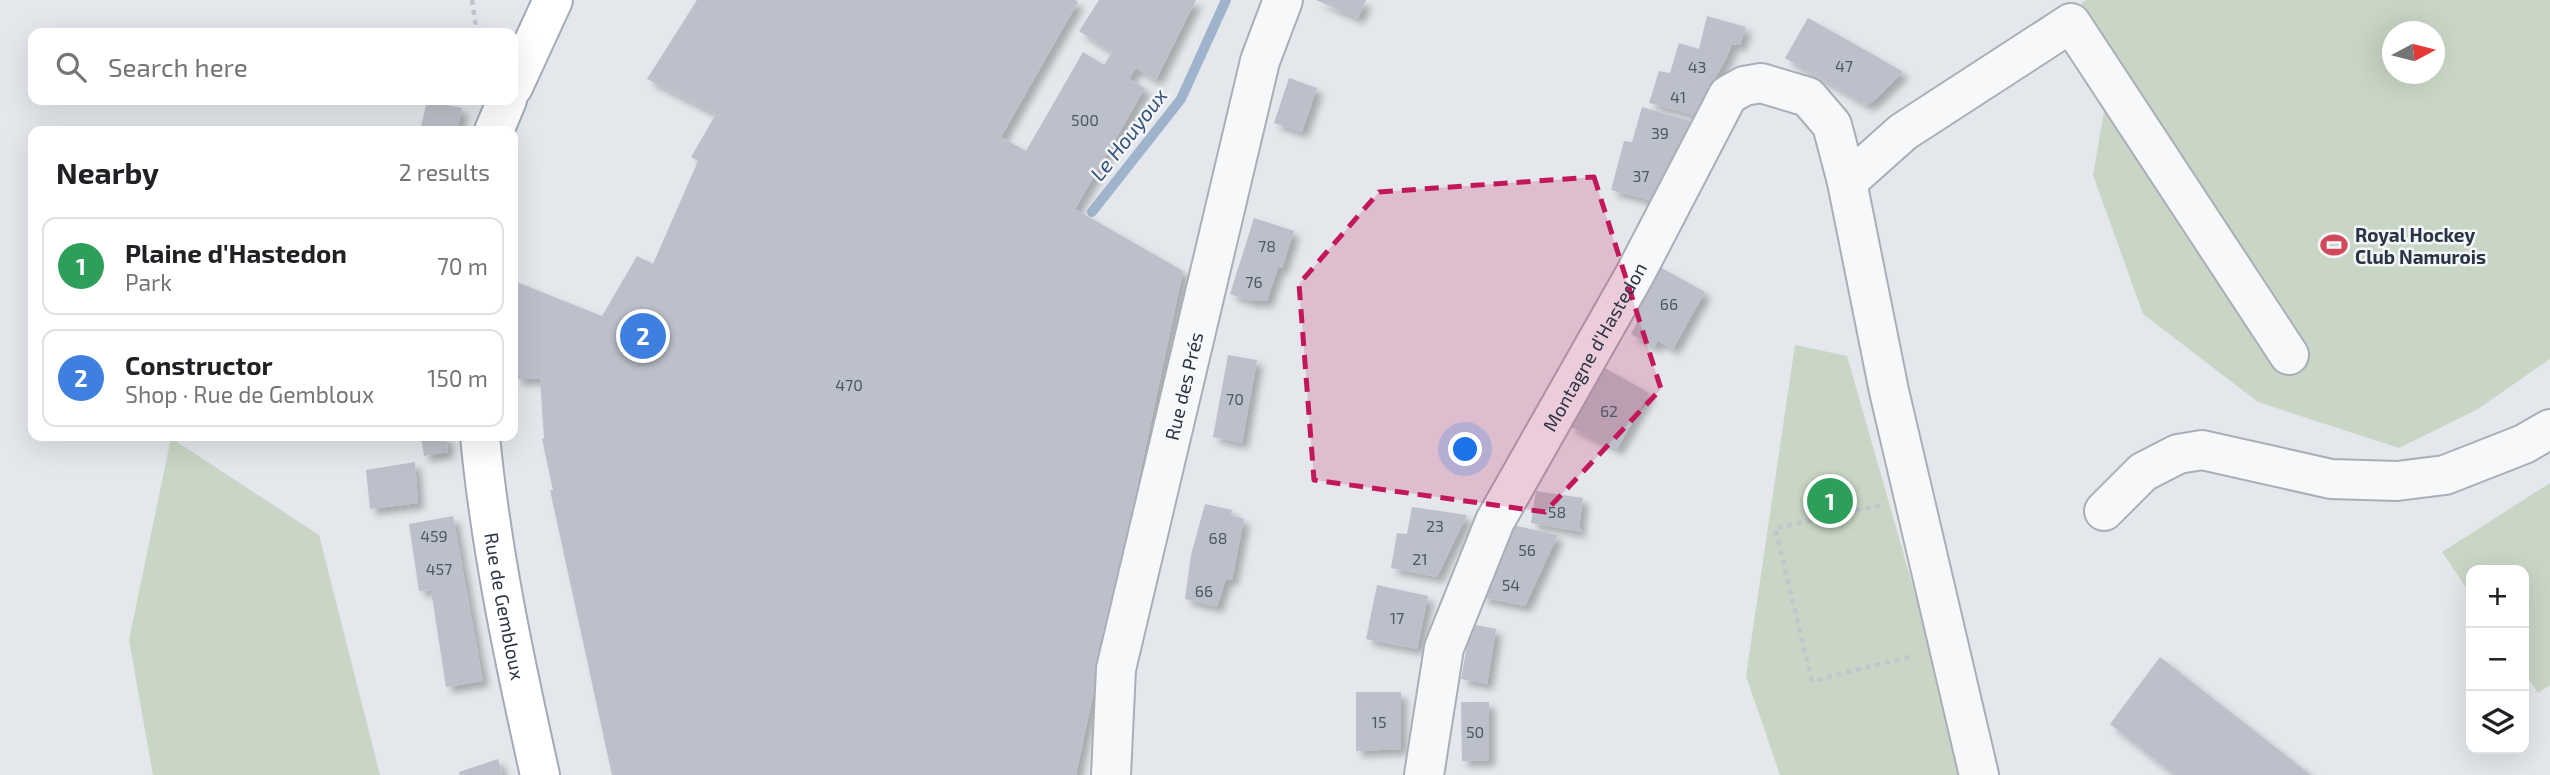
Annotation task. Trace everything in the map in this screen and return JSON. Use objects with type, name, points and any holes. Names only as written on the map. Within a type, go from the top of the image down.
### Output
[{"type":"main road","points":[[518,76],[553,0]]},
{"type":"main road","points":[[496,126],[505,105]]},
{"type":"main road","name":"Rue de Gembloux","points":[[480,441],[486,501],[510,644],[540,775]]},
{"type":"street","name":"Rue des Prés","points":[[1111,775],[1116,669],[1260,61],[1283,0]]},
{"type":"street","points":[[1847,182],[1903,132],[2071,23],[2289,355]]},
{"type":"street","name":"Montagne d'Hastedon","points":[[1424,775],[1444,648],[1494,521],[1635,274],[1728,95],[1744,86],[1761,82],[1808,97],[1832,125],[1847,182],[1889,391],[1979,775]]},
{"type":"street","points":[[2104,511],[2143,472],[2178,454],[2202,450],[2331,479],[2397,481],[2445,475],[2524,444],[2550,429]]},
{"type":"path","points":[[471,0],[476,28]]},
{"type":"path","points":[[1881,518],[1878,506],[1775,528],[1812,681],[1948,648]]},
{"type":"path","points":[[1907,644],[1910,657]]},
{"type":"highlighted area","points":[[1594,177],[1661,389],[1545,512],[1314,480],[1299,284],[1379,192]]},
{"type":"green space","name":"Royal Hockey Club Namurois","points":[[2086,0],[2550,0],[2550,359],[2478,409],[2399,448],[2258,402],[2143,314],[2093,175],[2112,66],[2081,3]]},
{"type":"green space","points":[[1795,345],[1847,356],[1930,646],[1959,775],[1780,775],[1746,676]]},
{"type":"green space","points":[[170,441],[176,441],[319,535],[380,775],[153,775],[129,640]]},
{"type":"green space","points":[[2550,483],[2550,685],[2538,693],[2529,680],[2529,565],[2466,565],[2466,588],[2442,552]]},
{"type":"building","points":[[697,0],[1075,0],[1078,2],[1001,137],[1026,151],[1083,52],[1104,65],[1112,52],[1079,31],[1099,0],[1196,0],[1156,80],[1136,68],[1129,79],[1145,88],[1075,209],[1183,271],[1076,775],[612,775],[550,490],[553,490],[542,439],[540,379],[518,379],[518,283],[602,316],[637,256],[653,264],[698,161],[691,157],[716,114],[647,79]]},
{"type":"building","points":[[1316,0],[1366,0],[1358,18]]},
{"type":"building","points":[[1707,16],[1746,27],[1740,45],[1732,44],[1694,115],[1649,103],[1659,71],[1670,73],[1679,43],[1699,49]]},
{"type":"building","points":[[1808,18],[1903,72],[1867,105],[1785,58]]},
{"type":"building","points":[[1289,78],[1317,88],[1302,132],[1274,123]]},
{"type":"building","points":[[426,105],[462,108],[458,126],[421,126]]},
{"type":"building","points":[[1642,107],[1691,121],[1653,201],[1611,190],[1624,141],[1632,142]]},
{"type":"building","points":[[1254,218],[1294,231],[1282,268],[1278,268],[1267,301],[1250,301],[1230,294]]},
{"type":"building","points":[[1660,267],[1705,292],[1673,349],[1658,341],[1654,347],[1631,334],[1639,319],[1632,314]]},
{"type":"building","points":[[1228,355],[1257,360],[1242,443],[1213,437]]},
{"type":"building","points":[[1603,367],[1649,393],[1617,449],[1569,426]]},
{"type":"building","points":[[422,441],[447,441],[448,452],[424,456]]},
{"type":"building","points":[[415,462],[418,503],[370,509],[366,470]]},
{"type":"building","points":[[1536,491],[1583,498],[1579,527],[1582,532],[1531,523]]},
{"type":"building","points":[[1205,504],[1232,510],[1231,515],[1244,519],[1232,580],[1226,579],[1217,607],[1185,599],[1191,555]]},
{"type":"building","points":[[1412,507],[1467,515],[1437,577],[1391,568],[1397,533],[1407,534]]},
{"type":"building","points":[[453,516],[483,681],[446,687],[431,590],[419,591],[409,524]]},
{"type":"building","points":[[1512,525],[1558,535],[1525,606],[1480,597]]},
{"type":"building","points":[[1377,585],[1428,596],[1417,649],[1366,639]]},
{"type":"building","points":[[1471,624],[1496,629],[1487,684],[1461,679]]},
{"type":"building","points":[[2160,657],[2311,775],[2175,775],[2110,724]]},
{"type":"building","points":[[1356,692],[1401,692],[1401,749],[1356,751]]},
{"type":"building","points":[[1461,702],[1489,702],[1489,760],[1462,761]]},
{"type":"building","points":[[498,759],[503,775],[460,775],[459,772]]},
{"type":"waterway","name":"Le Houyoux","points":[[1092,212],[1181,99],[1226,0]]},
{"type":"place","name":"Royal Hockey Club Namurois","points":[[2334,245]]},
{"type":"place","name":"Constructor","points":[[643,336]]},
{"type":"place","name":"Plaine d'Hastedon","points":[[1830,501]]}]
